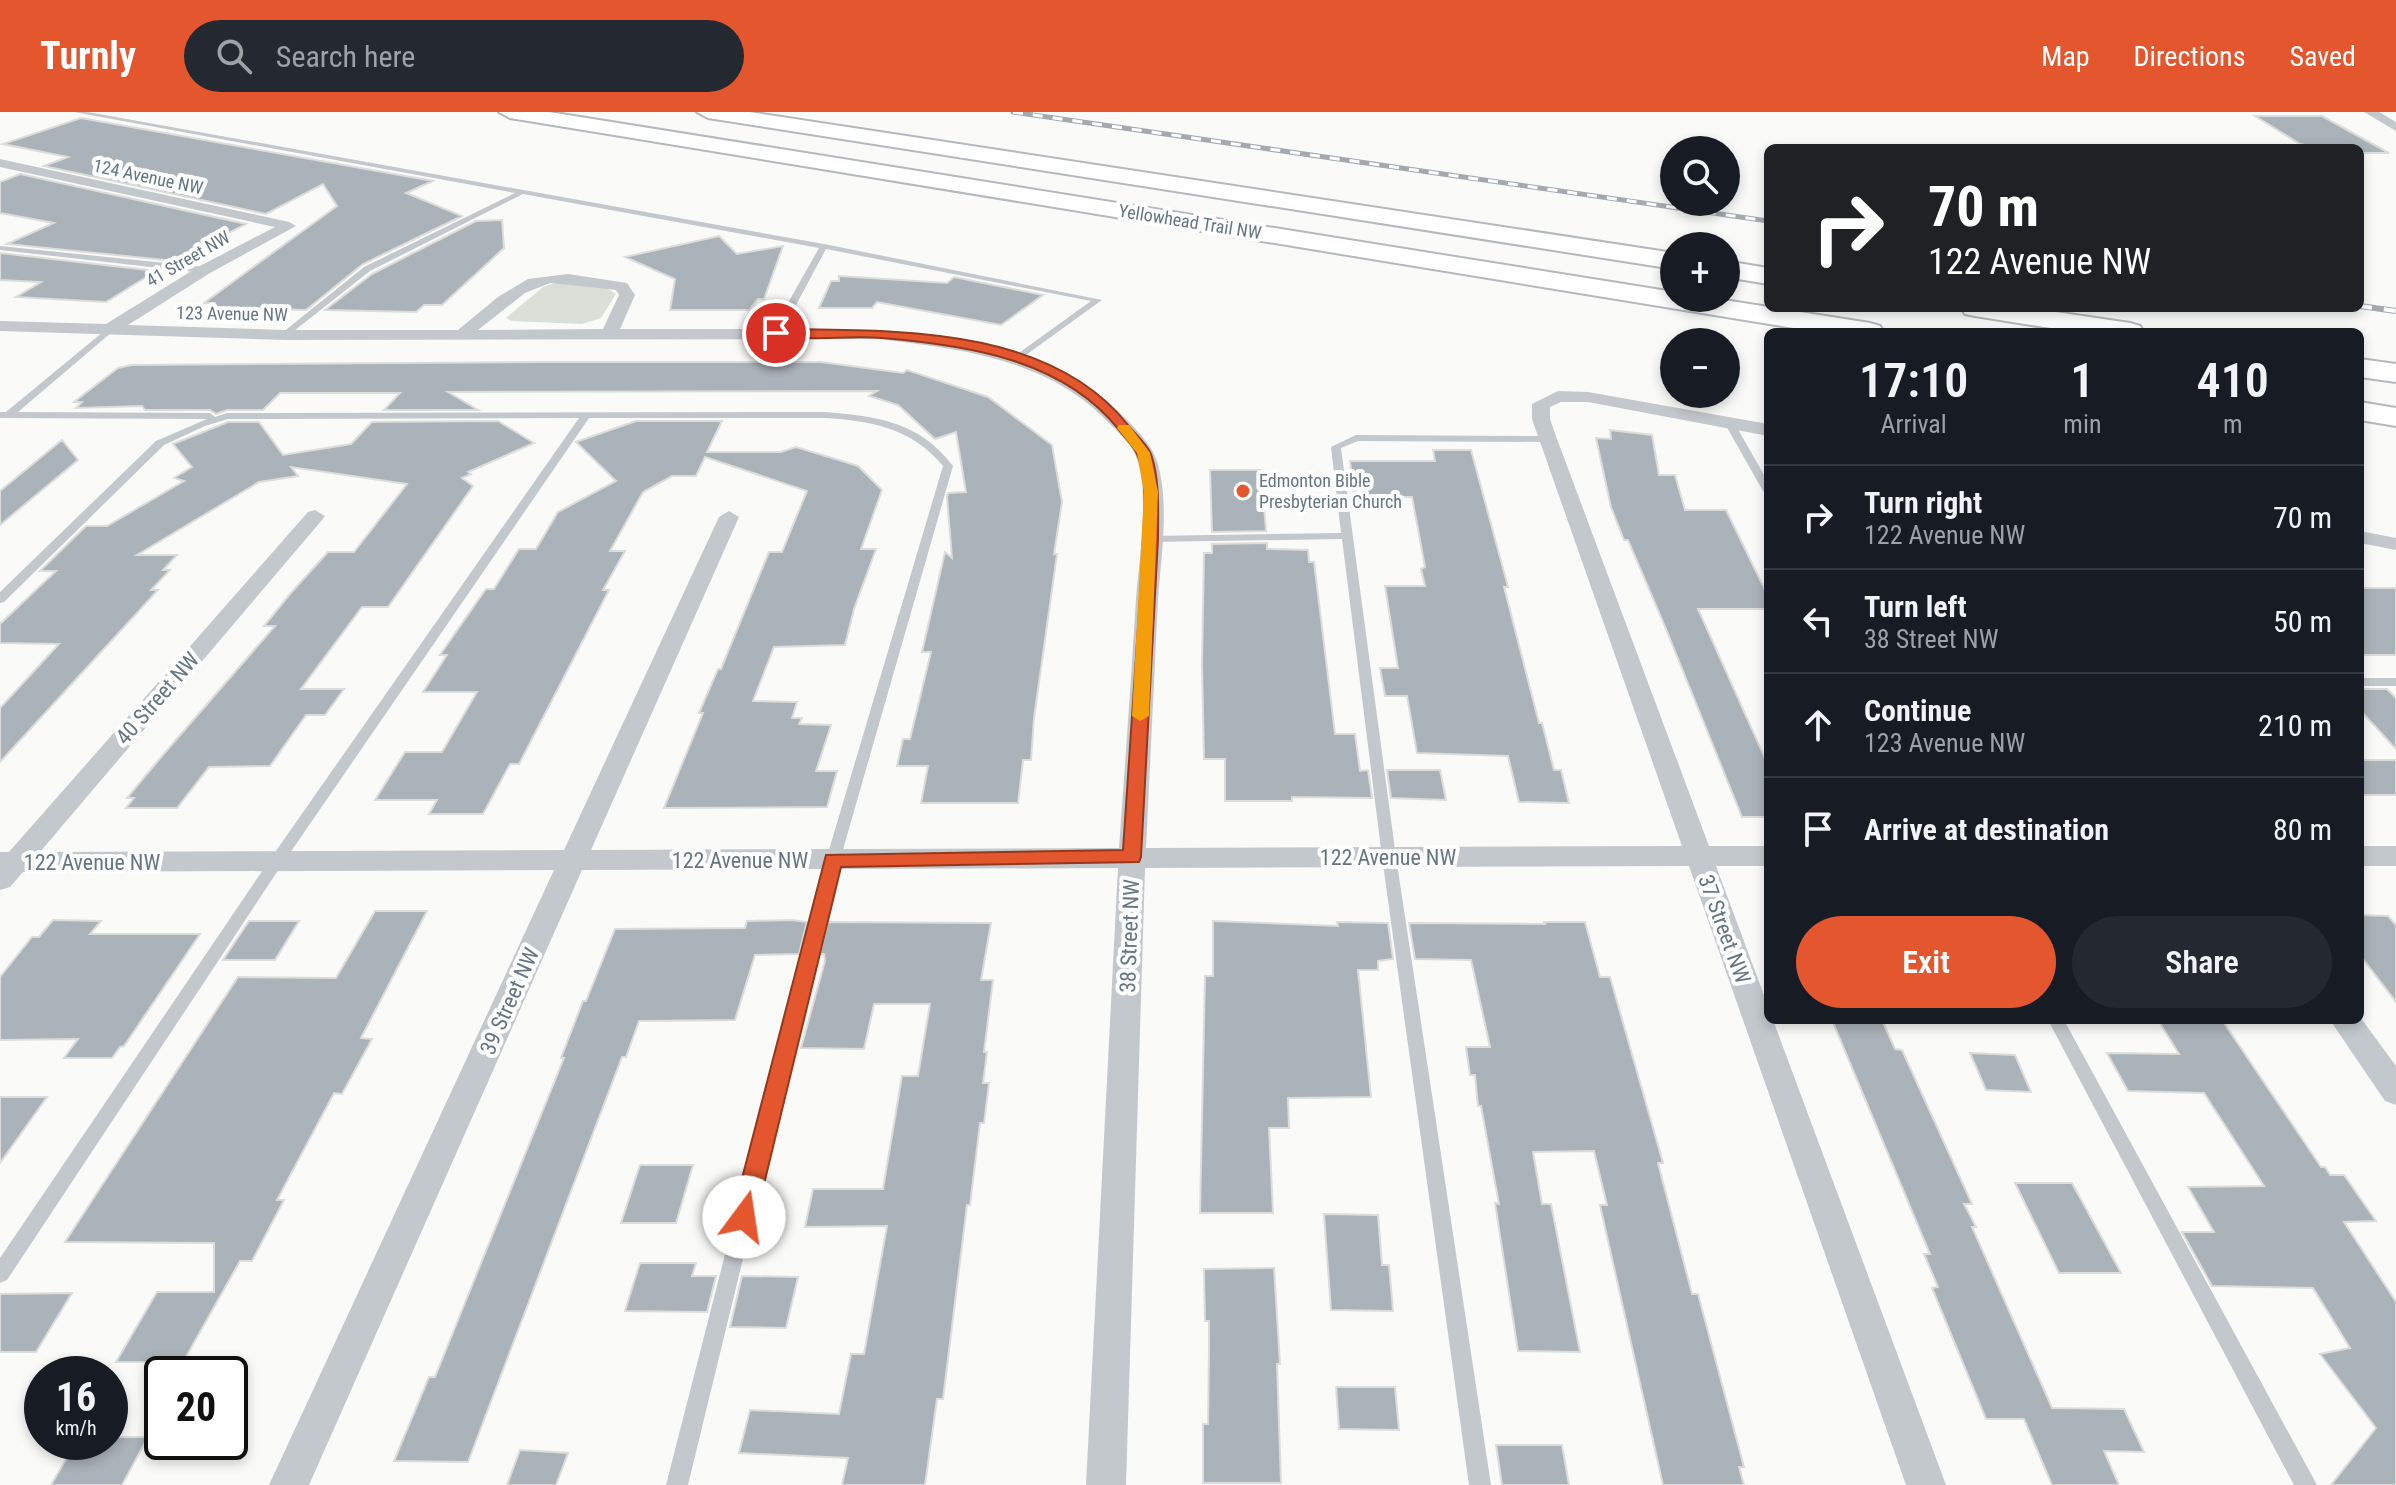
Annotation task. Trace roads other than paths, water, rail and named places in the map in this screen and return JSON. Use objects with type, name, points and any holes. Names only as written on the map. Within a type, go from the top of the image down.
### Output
[{"type":"highway","name":"Yellowhead Trail NW","points":[[510,112],[1845,328]]},
{"type":"highway","name":"Yellowhead Trail NW","points":[[708,112],[1660,259]]},
{"type":"highway","points":[[1740,271],[1764,275]]},
{"type":"highway","points":[[2001,312],[2104,328]]},
{"type":"highway","points":[[2364,369],[2396,373]]},
{"type":"highway","points":[[2364,412],[2396,417]]},
{"type":"street","points":[[2370,112],[2396,127]]},
{"type":"street","name":"124 Avenue NW","points":[[0,163],[289,226]]},
{"type":"street","name":"41 Street NW","points":[[109,330],[204,270],[289,226]]},
{"type":"street","points":[[463,334],[516,288],[541,278],[568,276],[621,286],[627,295],[609,334]]},
{"type":"street","name":"123 Avenue NW","points":[[0,326],[285,335],[879,334],[962,344],[1019,357]]},
{"type":"street","name":"38 Street NW","points":[[1019,357],[1073,382],[1113,414],[1144,453],[1151,492],[1151,539],[1132,857],[1106,1485]]},
{"type":"street","points":[[1545,429],[1541,404],[1558,396],[1588,397],[1764,429]]},
{"type":"street","name":"37 Street NW","points":[[1545,429],[1926,1485]]},
{"type":"street","name":"40 Street NW","points":[[5,868],[315,516]]},
{"type":"street","name":"39 Street NW","points":[[289,1485],[729,517]]},
{"type":"street","points":[[2364,538],[2396,544]]},
{"type":"street","name":"122 Avenue NW","points":[[5,868],[276,862],[1764,856]]},
{"type":"street","points":[[2364,856],[2396,856]]},
{"type":"street","points":[[2349,1024],[2385,1059],[2396,1091]]},
{"type":"lane","points":[[77,112],[824,246],[1098,300],[1019,357]]},
{"type":"lane","points":[[285,335],[367,269],[521,193]]},
{"type":"lane","points":[[776,333],[824,246]]},
{"type":"lane","points":[[0,248],[204,270]]},
{"type":"lane","points":[[4,415],[109,330]]},
{"type":"lane","points":[[4,415],[856,417],[891,426],[928,443],[948,466],[833,860],[677,1485]]},
{"type":"lane","points":[[0,1274],[276,862],[586,415]]},
{"type":"lane","points":[[0,599],[160,443],[227,416]]},
{"type":"lane","points":[[1730,424],[1764,484]]},
{"type":"lane","points":[[1480,1485],[1389,857],[1336,447],[1356,438],[1545,429]]},
{"type":"lane","points":[[1151,539],[1346,536]]},
{"type":"lane","points":[[2364,682],[2396,682]]},
{"type":"lane","points":[[2058,1024],[2306,1485]]},
{"type":"railway","points":[[1013,112],[1764,220]]},
{"type":"railway","points":[[2364,307],[2396,311]]},
{"type":"place","name":"Edmonton Bible Presbyterian Church","points":[[1243,491]]}]
